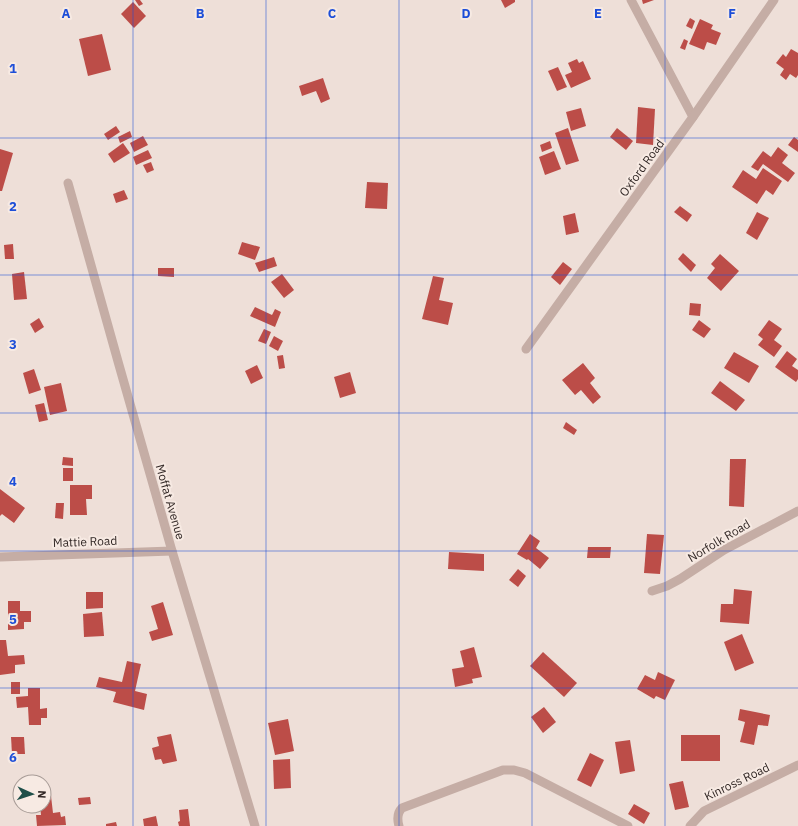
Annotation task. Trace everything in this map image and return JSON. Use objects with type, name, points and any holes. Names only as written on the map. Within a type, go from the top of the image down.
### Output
[{"type":"street","points":[[631,0],[693,117]]},
{"type":"street","name":"Oxford Road","points":[[526,349],[693,117],[774,0]]},
{"type":"street","name":"Moffat Avenue","points":[[68,183],[172,551],[255,826]]},
{"type":"street","name":"Norfolk Road","points":[[652,591],[667,586],[680,579],[724,550],[798,511]]},
{"type":"street","name":"Mattie Road","points":[[0,557],[172,551]]},
{"type":"street","name":"Kinross Road","points":[[690,826],[704,811],[798,765]]},
{"type":"street","points":[[399,825],[397,815],[402,808],[503,770],[514,770],[525,773],[628,826]]},
{"type":"building","points":[[135,0],[140,0],[143,4],[139,6]]},
{"type":"building","points":[[501,0],[515,0],[515,2],[505,8]]},
{"type":"building","points":[[642,0],[654,0],[643,4]]},
{"type":"building","points":[[133,2],[146,16],[134,28],[121,14]]},
{"type":"building","points":[[690,18],[695,21],[692,29],[686,26]]},
{"type":"building","points":[[700,19],[713,25],[711,29],[721,33],[716,45],[707,42],[704,50],[689,44]]},
{"type":"building","points":[[102,34],[111,70],[88,76],[79,39]]},
{"type":"building","points":[[684,39],[688,41],[685,50],[680,48]]},
{"type":"building","points":[[791,49],[798,53],[798,75],[796,78],[790,74],[786,80],[780,75],[784,69],[776,63],[783,54],[786,57]]},
{"type":"building","points":[[577,59],[579,63],[583,61],[591,79],[571,88],[565,75],[572,72],[568,63]]},
{"type":"building","points":[[558,67],[567,87],[557,91],[548,71]]},
{"type":"building","points":[[323,78],[330,99],[321,103],[316,91],[302,96],[299,86]]},
{"type":"building","points":[[638,107],[655,109],[653,145],[636,143]]},
{"type":"building","points":[[581,108],[586,126],[571,131],[566,112]]},
{"type":"building","points":[[116,126],[120,132],[108,140],[104,134]]},
{"type":"building","points":[[568,128],[579,161],[566,165],[555,133]]},
{"type":"building","points":[[617,128],[633,141],[626,150],[610,137]]},
{"type":"building","points":[[130,131],[132,137],[120,143],[118,137]]},
{"type":"building","points":[[143,136],[148,145],[134,152],[130,143]]},
{"type":"building","points":[[794,137],[798,140],[798,152],[788,145]]},
{"type":"building","points":[[550,141],[552,148],[542,152],[540,145]]},
{"type":"building","points":[[123,143],[130,153],[114,163],[108,154]]},
{"type":"building","points":[[778,147],[788,155],[782,163],[795,173],[788,182],[763,164],[758,171],[751,167],[763,151],[771,157]]},
{"type":"building","points":[[0,149],[13,153],[2,191],[0,191]]},
{"type":"building","points":[[148,150],[152,158],[136,165],[133,157]]},
{"type":"building","points":[[554,151],[561,169],[545,175],[539,157]]},
{"type":"building","points":[[151,162],[154,170],[147,173],[143,165]]},
{"type":"building","points":[[763,168],[782,181],[773,195],[766,190],[757,204],[732,187],[743,170],[756,179]]},
{"type":"building","points":[[367,182],[388,183],[387,209],[365,208]]},
{"type":"building","points":[[124,190],[128,199],[116,203],[113,194]]},
{"type":"building","points":[[680,206],[692,215],[687,222],[674,212]]},
{"type":"building","points":[[757,212],[769,218],[757,240],[746,233]]},
{"type":"building","points":[[575,213],[579,232],[566,235],[563,216]]},
{"type":"building","points":[[242,242],[260,247],[255,260],[238,254]]},
{"type":"building","points":[[13,244],[14,259],[5,259],[4,245]]},
{"type":"building","points":[[683,253],[696,265],[691,272],[678,259]]},
{"type":"building","points":[[720,254],[739,271],[721,291],[707,278],[715,268],[711,264]]},
{"type":"building","points":[[274,257],[277,266],[259,272],[255,263]]},
{"type":"building","points":[[563,262],[572,269],[560,285],[551,277]]},
{"type":"building","points":[[158,268],[174,268],[174,277],[158,276]]},
{"type":"building","points":[[24,272],[27,299],[14,300],[12,274]]},
{"type":"building","points":[[282,274],[294,290],[284,298],[271,282]]},
{"type":"building","points":[[433,276],[444,278],[439,300],[453,303],[448,325],[422,319]]},
{"type":"building","points":[[690,303],[701,304],[700,316],[689,315]]},
{"type":"building","points":[[255,307],[272,315],[275,309],[281,312],[275,327],[250,316]]},
{"type":"building","points":[[39,318],[44,327],[35,333],[30,324]]},
{"type":"building","points":[[699,320],[711,329],[704,338],[692,330]]},
{"type":"building","points":[[769,320],[782,329],[774,340],[782,346],[774,357],[758,345],[763,339],[758,335]]},
{"type":"building","points":[[264,329],[271,332],[266,344],[258,341]]},
{"type":"building","points":[[274,336],[283,341],[278,351],[269,346]]},
{"type":"building","points":[[787,351],[797,359],[792,366],[798,370],[798,379],[796,382],[775,367]]},
{"type":"building","points":[[734,352],[759,366],[749,383],[724,368]]},
{"type":"building","points":[[283,355],[285,368],[279,369],[277,356]]},
{"type":"building","points":[[583,363],[595,378],[590,383],[601,397],[593,404],[581,390],[575,395],[562,380]]},
{"type":"building","points":[[257,365],[263,378],[251,384],[245,371]]},
{"type":"building","points":[[34,369],[41,390],[29,394],[23,373]]},
{"type":"building","points":[[350,372],[356,393],[340,398],[334,377]]},
{"type":"building","points":[[720,381],[745,400],[736,411],[711,393]]},
{"type":"building","points":[[61,383],[67,411],[50,415],[44,387]]},
{"type":"building","points":[[44,403],[48,420],[39,422],[35,405]]},
{"type":"building","points":[[566,422],[577,430],[574,435],[563,428]]},
{"type":"building","points":[[63,457],[73,458],[73,466],[62,465]]},
{"type":"building","points":[[730,459],[746,459],[744,507],[729,506]]},
{"type":"building","points":[[63,468],[73,468],[73,481],[63,481]]},
{"type":"building","points":[[70,485],[92,485],[92,499],[86,499],[87,515],[70,515]]},
{"type":"building","points":[[0,489],[25,508],[14,523],[2,514],[0,516]]},
{"type":"building","points":[[56,503],[64,503],[63,519],[55,518]]},
{"type":"building","points":[[530,534],[540,541],[536,548],[549,558],[540,569],[528,559],[527,560],[517,554]]},
{"type":"building","points":[[647,534],[664,535],[660,574],[644,573]]},
{"type":"building","points":[[588,547],[611,547],[610,558],[587,558]]},
{"type":"building","points":[[449,552],[484,554],[484,571],[448,569]]},
{"type":"building","points":[[518,569],[526,576],[518,587],[509,580]]},
{"type":"building","points":[[734,589],[752,591],[749,624],[720,622],[721,604],[733,604]]},
{"type":"building","points":[[86,592],[103,592],[103,608],[86,609]]},
{"type":"building","points":[[8,601],[20,601],[20,611],[31,611],[31,622],[24,622],[24,629],[8,630]]},
{"type":"building","points":[[163,602],[173,635],[152,641],[149,632],[158,629],[151,606]]},
{"type":"building","points":[[102,612],[104,636],[84,637],[83,614]]},
{"type":"building","points":[[742,634],[754,663],[735,671],[724,642]]},
{"type":"building","points":[[0,640],[6,640],[8,656],[24,655],[25,664],[15,665],[15,673],[0,675]]},
{"type":"building","points":[[474,647],[482,677],[472,679],[473,683],[455,687],[452,669],[464,667],[460,651]]},
{"type":"building","points":[[543,652],[577,683],[564,697],[530,666]]},
{"type":"building","points":[[127,661],[141,664],[135,691],[147,694],[144,710],[113,702],[116,692],[96,687],[99,677],[122,682]]},
{"type":"building","points":[[658,672],[675,680],[665,700],[656,696],[654,699],[637,689],[645,675],[655,680]]},
{"type":"building","points":[[11,682],[20,682],[20,694],[11,694]]},
{"type":"building","points":[[28,688],[40,688],[40,709],[47,708],[47,718],[41,718],[41,725],[29,725],[28,707],[17,708],[16,697],[28,696]]},
{"type":"building","points":[[544,707],[556,722],[543,733],[531,717]]},
{"type":"building","points":[[740,709],[770,715],[768,726],[758,725],[754,745],[740,742],[745,722],[738,720]]},
{"type":"building","points":[[288,719],[294,751],[275,755],[268,723]]},
{"type":"building","points":[[171,734],[177,761],[163,764],[161,759],[155,760],[152,748],[159,746],[157,737]]},
{"type":"building","points":[[681,735],[720,735],[720,761],[681,761]]},
{"type":"building","points":[[11,737],[24,737],[25,754],[12,754]]},
{"type":"building","points":[[630,740],[635,771],[620,774],[615,742]]},
{"type":"building","points":[[590,753],[604,760],[591,787],[577,780]]},
{"type":"building","points":[[290,759],[291,788],[274,789],[273,760]]},
{"type":"building","points":[[683,781],[689,807],[675,810],[669,784]]},
{"type":"building","points":[[90,797],[91,804],[79,805],[78,798]]},
{"type":"building","points":[[52,804],[53,813],[60,812],[61,817],[65,816],[66,825],[37,826],[36,815],[52,814]]},
{"type":"building","points":[[634,804],[650,813],[644,824],[628,814]]},
{"type":"building","points":[[188,809],[190,826],[179,826],[179,810]]},
{"type":"building","points":[[156,816],[158,826],[144,826],[143,819]]},
{"type":"building","points":[[116,822],[117,826],[106,826],[106,824]]}]
